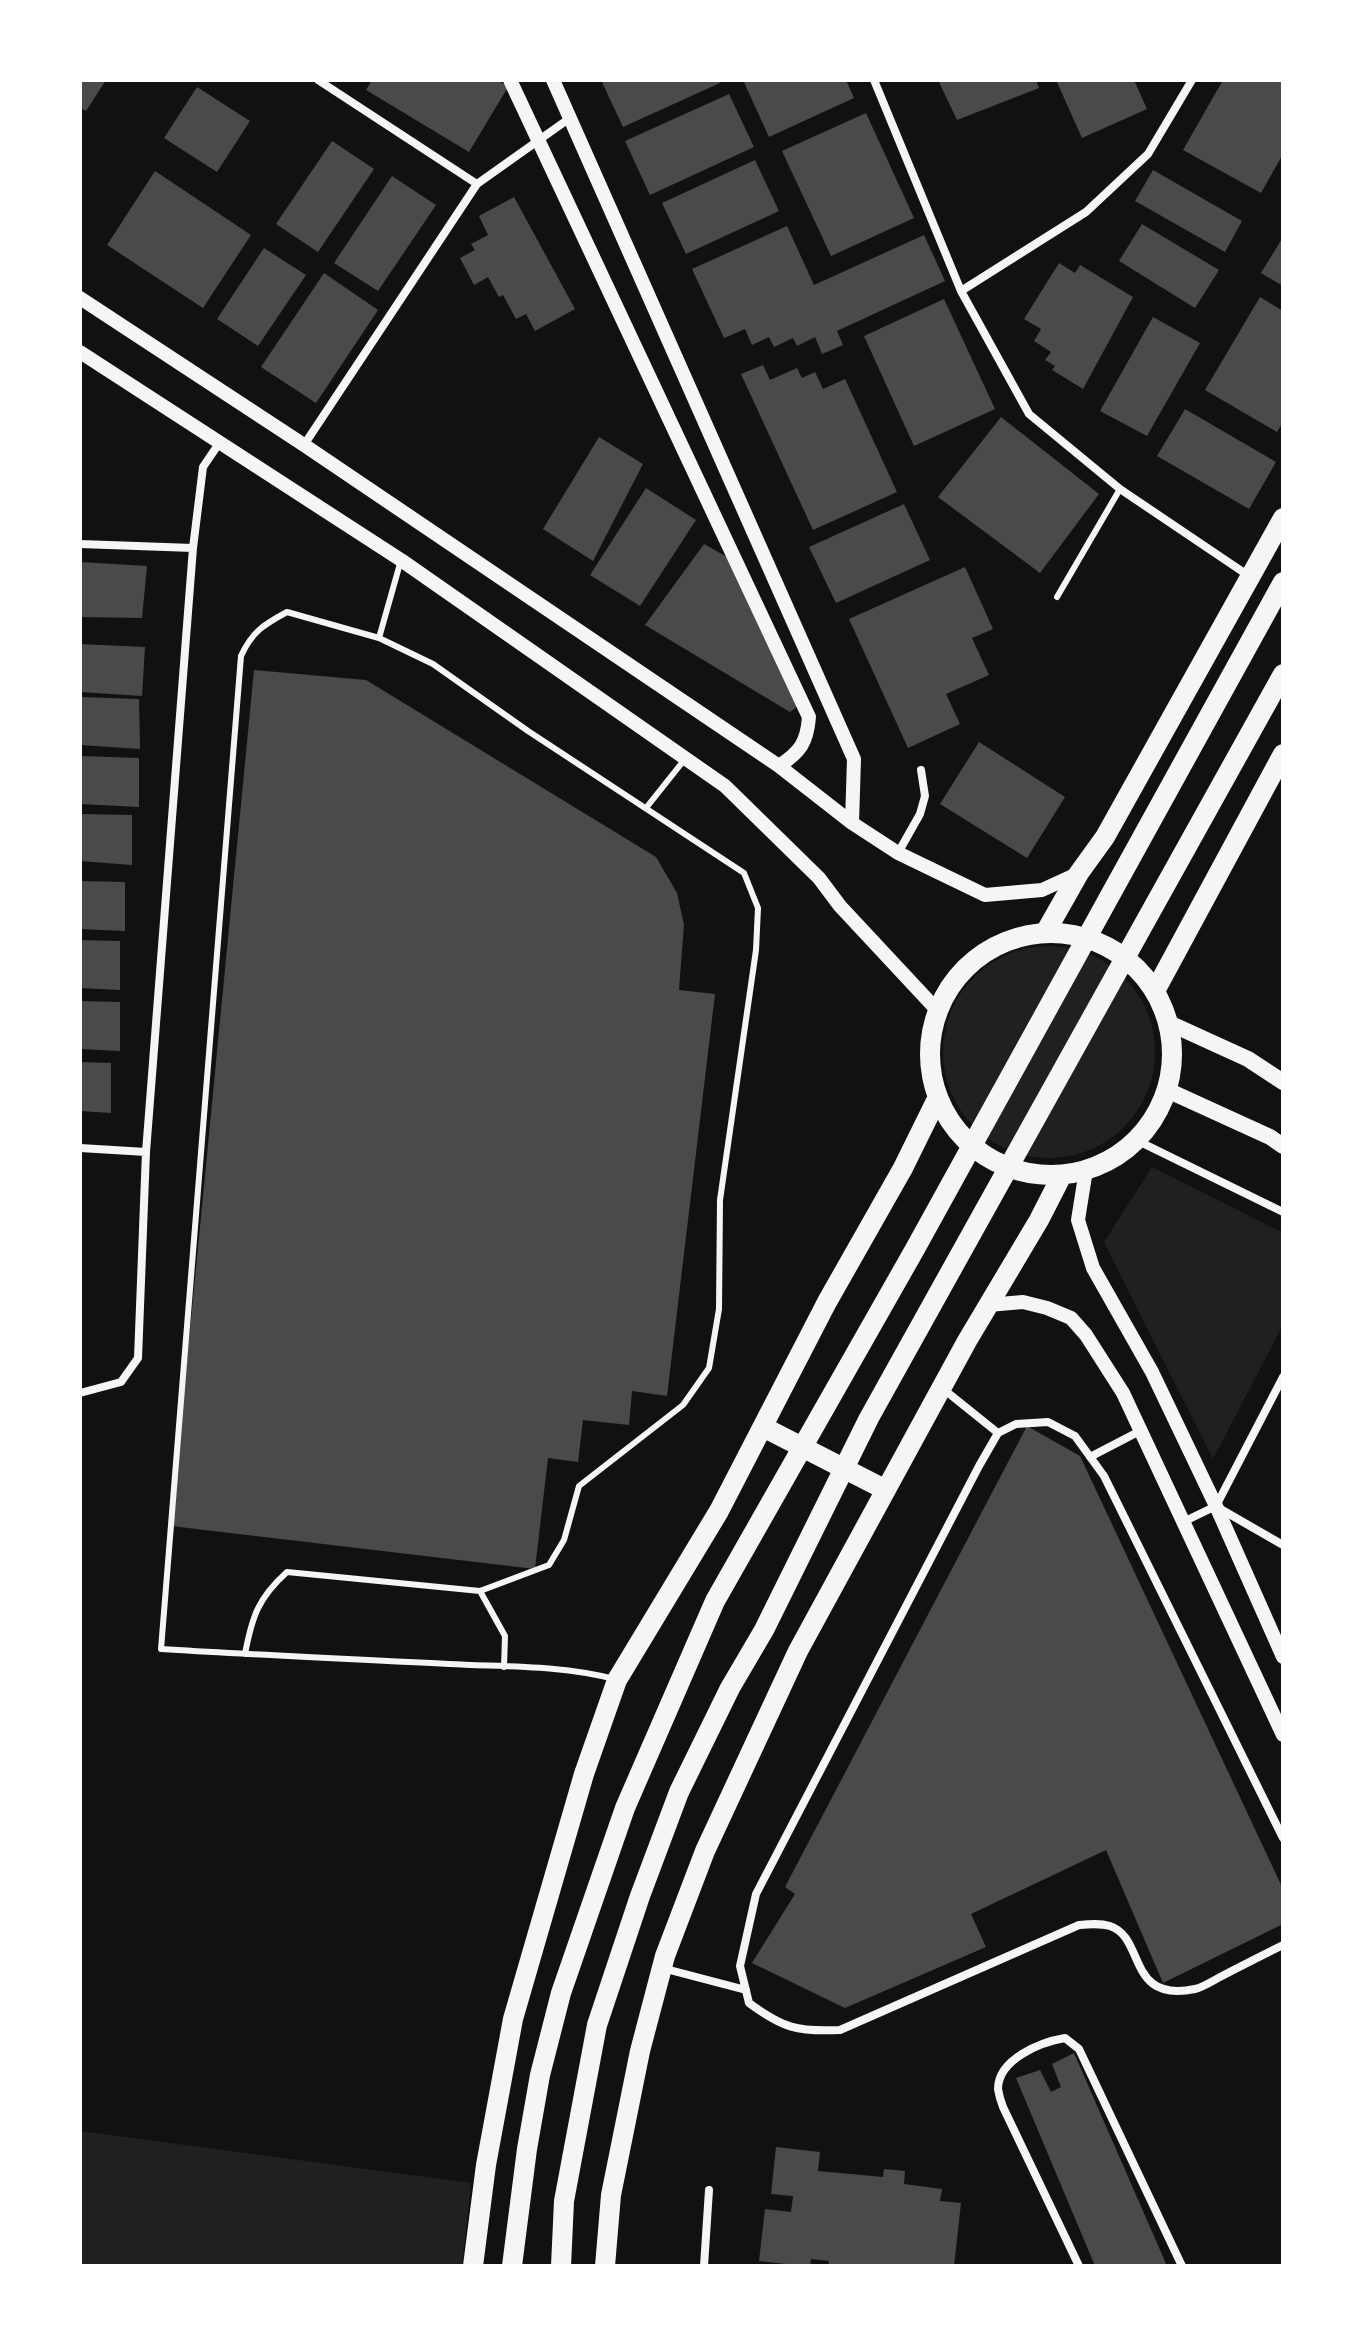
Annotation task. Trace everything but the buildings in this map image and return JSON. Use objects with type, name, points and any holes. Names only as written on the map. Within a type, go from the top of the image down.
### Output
[{"type":"main road","points":[[1045,933],[1079,873],[1105,837],[1283,518]]},
{"type":"main road","points":[[512,2266],[532,2119],[561,1993],[625,1808],[715,1601],[915,1249],[1283,582]]},
{"type":"main road","points":[[561,2266],[564,2201],[597,2025],[679,1792],[730,1688],[764,1630],[869,1418],[1283,674]]},
{"type":"main road","points":[[1155,991],[1283,754]]},
{"type":"main road","points":[[1045,933],[1078,936],[1108,947],[1135,966],[1155,991],[1169,1023],[1173,1057],[1167,1090],[1155,1117],[1136,1140],[1113,1158],[1086,1170],[1062,1175],[1023,1173],[987,1158],[957,1133],[937,1099],[929,1070],[929,1040],[937,1010],[954,979],[979,955],[1010,939],[1045,933]]},
{"type":"main road","points":[[1169,1023],[1248,1059],[1283,1082]]},
{"type":"main road","points":[[1167,1090],[1270,1137],[1283,1146]]},
{"type":"main road","points":[[473,2266],[486,2165],[513,2019],[584,1774],[617,1680],[719,1511],[937,1099]]},
{"type":"main road","points":[[605,2266],[611,2195],[640,2051],[662,1968],[705,1851],[791,1665],[941,1388],[1062,1175]]},
{"type":"main road","points":[[763,1427],[886,1490]]},
{"type":"street","points":[[318,80],[477,184]]},
{"type":"street","points":[[510,80],[809,717],[804,745],[779,766]]},
{"type":"street","points":[[553,80],[854,759],[852,823]]},
{"type":"street","points":[[874,80],[961,291],[1029,414],[1120,489],[1249,576]]},
{"type":"street","points":[[961,291],[1086,212],[1148,154],[1192,80]]},
{"type":"street","points":[[304,445],[477,184],[570,118]]},
{"type":"street","points":[[80,298],[304,445],[779,766],[852,823],[898,853],[985,895],[1042,890],[1079,873]]},
{"type":"street","points":[[80,352],[401,560],[725,786],[819,878],[840,906],[937,1010]]},
{"type":"street","points":[[80,1393],[121,1382],[138,1358],[146,1152],[193,548],[203,467],[221,441]]},
{"type":"street","points":[[80,544],[193,548]]},
{"type":"street","points":[[898,853],[920,814],[925,796],[921,770]]},
{"type":"street","points":[[1136,1140],[1283,1212]]},
{"type":"street","points":[[80,1148],[146,1152]]},
{"type":"street","points":[[1086,1170],[1078,1220],[1093,1268],[1152,1372],[1283,1657]]},
{"type":"street","points":[[988,1305],[1023,1302],[1047,1308],[1071,1318],[1086,1335],[1123,1393],[1283,1735]]},
{"type":"street","points":[[1183,1522],[1216,1506],[1283,1377]]},
{"type":"street","points":[[941,1388],[998,1433]]},
{"type":"street","points":[[1283,1838],[1104,1476],[1075,1436],[1048,1422],[1016,1424],[998,1433],[756,1894],[740,1966],[749,2003],[776,2022],[812,2031],[840,2030],[1079,1925],[1113,1927],[1125,1937],[1136,1963],[1150,1984],[1170,1990],[1197,1989],[1283,1945]]},
{"type":"street","points":[[1090,1457],[1140,1431]]},
{"type":"street","points":[[1216,1506],[1283,1545]]},
{"type":"street","points":[[662,1968],[746,1990]]},
{"type":"street","points":[[1079,2266],[1003,2107],[998,2087],[1001,2077],[1012,2063],[1031,2049],[1065,2038],[1079,2049],[1182,2266]]},
{"type":"street","points":[[704,2266],[709,2190]]},
{"type":"lane","points":[[1057,597],[1120,489]]},
{"type":"lane","points":[[379,638],[401,560]]},
{"type":"lane","points":[[245,1654],[252,1615],[269,1588],[287,1572],[480,1591],[549,1565],[564,1540],[579,1486],[683,1405],[709,1368],[719,1309],[720,1200],[756,950],[758,908],[744,873],[528,731],[433,664],[379,638],[287,612],[250,637],[241,656],[161,1649],[245,1654],[579,1670],[617,1680]]},
{"type":"lane","points":[[646,808],[685,759]]},
{"type":"lane","points":[[480,1591],[505,1636],[504,1667]]},
{"type":"shaded area","points":[[1049,946],[1089,954],[1124,977],[1147,1012],[1155,1052],[1147,1092],[1124,1127],[1089,1150],[1049,1158],[1009,1150],[974,1127],[951,1092],[943,1052],[951,1012],[974,977],[1009,954]]},
{"type":"shaded area","points":[[1152,1167],[1283,1233],[1283,1325],[1213,1459],[1104,1242]]},
{"type":"shaded area","points":[[80,2131],[471,2183],[462,2266],[80,2266]]}]
